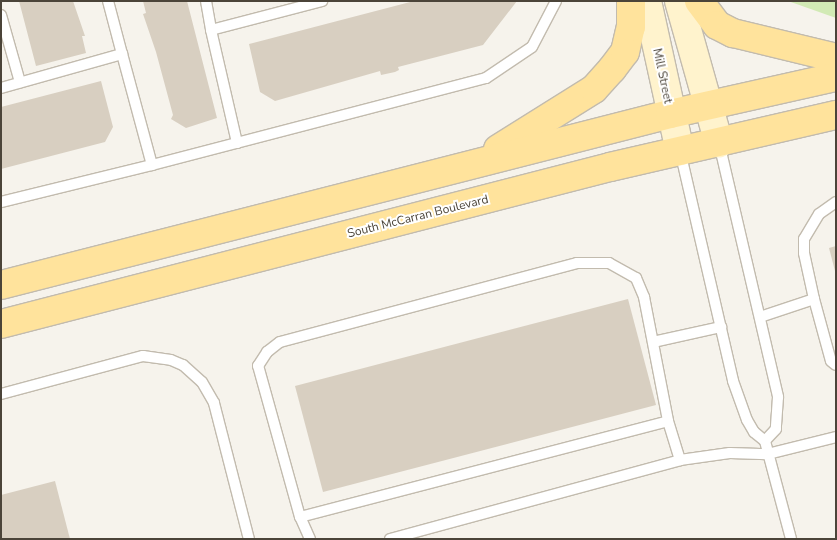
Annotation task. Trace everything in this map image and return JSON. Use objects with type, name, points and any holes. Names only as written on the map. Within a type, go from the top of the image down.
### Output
[{"type":"main road","points":[[472,165],[600,82],[625,52],[631,27],[632,1]]},
{"type":"main road","name":"Mill Street","points":[[647,1],[670,114],[680,151]]},
{"type":"main road","points":[[679,1],[707,106],[719,143]]},
{"type":"main road","points":[[699,1],[717,25],[734,33],[836,58]]},
{"type":"main road","points":[[1,284],[670,114],[836,77]]},
{"type":"main road","name":"South McCarran Boulevard","points":[[1,324],[680,151],[836,114]]},
{"type":"lane","points":[[108,1],[152,165]]},
{"type":"lane","points":[[206,1],[236,143]]},
{"type":"lane","points":[[212,30],[322,1]]},
{"type":"lane","points":[[1,202],[152,165],[486,78],[532,47],[556,1]]},
{"type":"lane","points":[[1,16],[20,82]]},
{"type":"lane","points":[[1,88],[122,54]]},
{"type":"lane","points":[[719,143],[778,397],[776,429],[765,441]]},
{"type":"lane","points":[[680,151],[739,401],[754,432],[765,441],[790,539]]},
{"type":"lane","points":[[836,202],[819,214],[804,239],[804,253],[814,299],[831,360],[836,365]]},
{"type":"lane","points":[[310,539],[300,517],[258,366],[267,352],[280,342],[585,263],[609,263],[636,278],[644,297],[668,421],[680,460]]},
{"type":"lane","points":[[760,317],[814,299]]},
{"type":"lane","points":[[653,342],[721,327]]},
{"type":"lane","points":[[1,394],[143,356],[157,356],[183,366],[202,382],[214,403],[249,539]]},
{"type":"lane","points":[[300,517],[668,421]]},
{"type":"lane","points":[[390,539],[680,460],[730,453],[768,454],[836,437]]},
{"type":"green space","points":[[788,1],[836,1],[836,18]]},
{"type":"building","points":[[19,1],[73,1],[85,36],[82,36],[86,53],[36,66]]},
{"type":"building","points":[[143,1],[187,1],[217,118],[186,128],[171,119],[173,115],[156,52],[143,14],[146,13]]},
{"type":"building","points":[[414,1],[517,1],[483,45],[398,67],[399,70],[395,72],[381,75],[380,71],[275,101],[260,92],[249,44]]},
{"type":"building","points":[[101,81],[113,127],[105,142],[1,169],[1,107]]},
{"type":"building","points":[[836,246],[836,271],[835,271],[829,248]]},
{"type":"building","points":[[628,299],[656,405],[323,492],[295,386]]},
{"type":"building","points":[[55,481],[70,539],[1,539],[1,495]]}]
